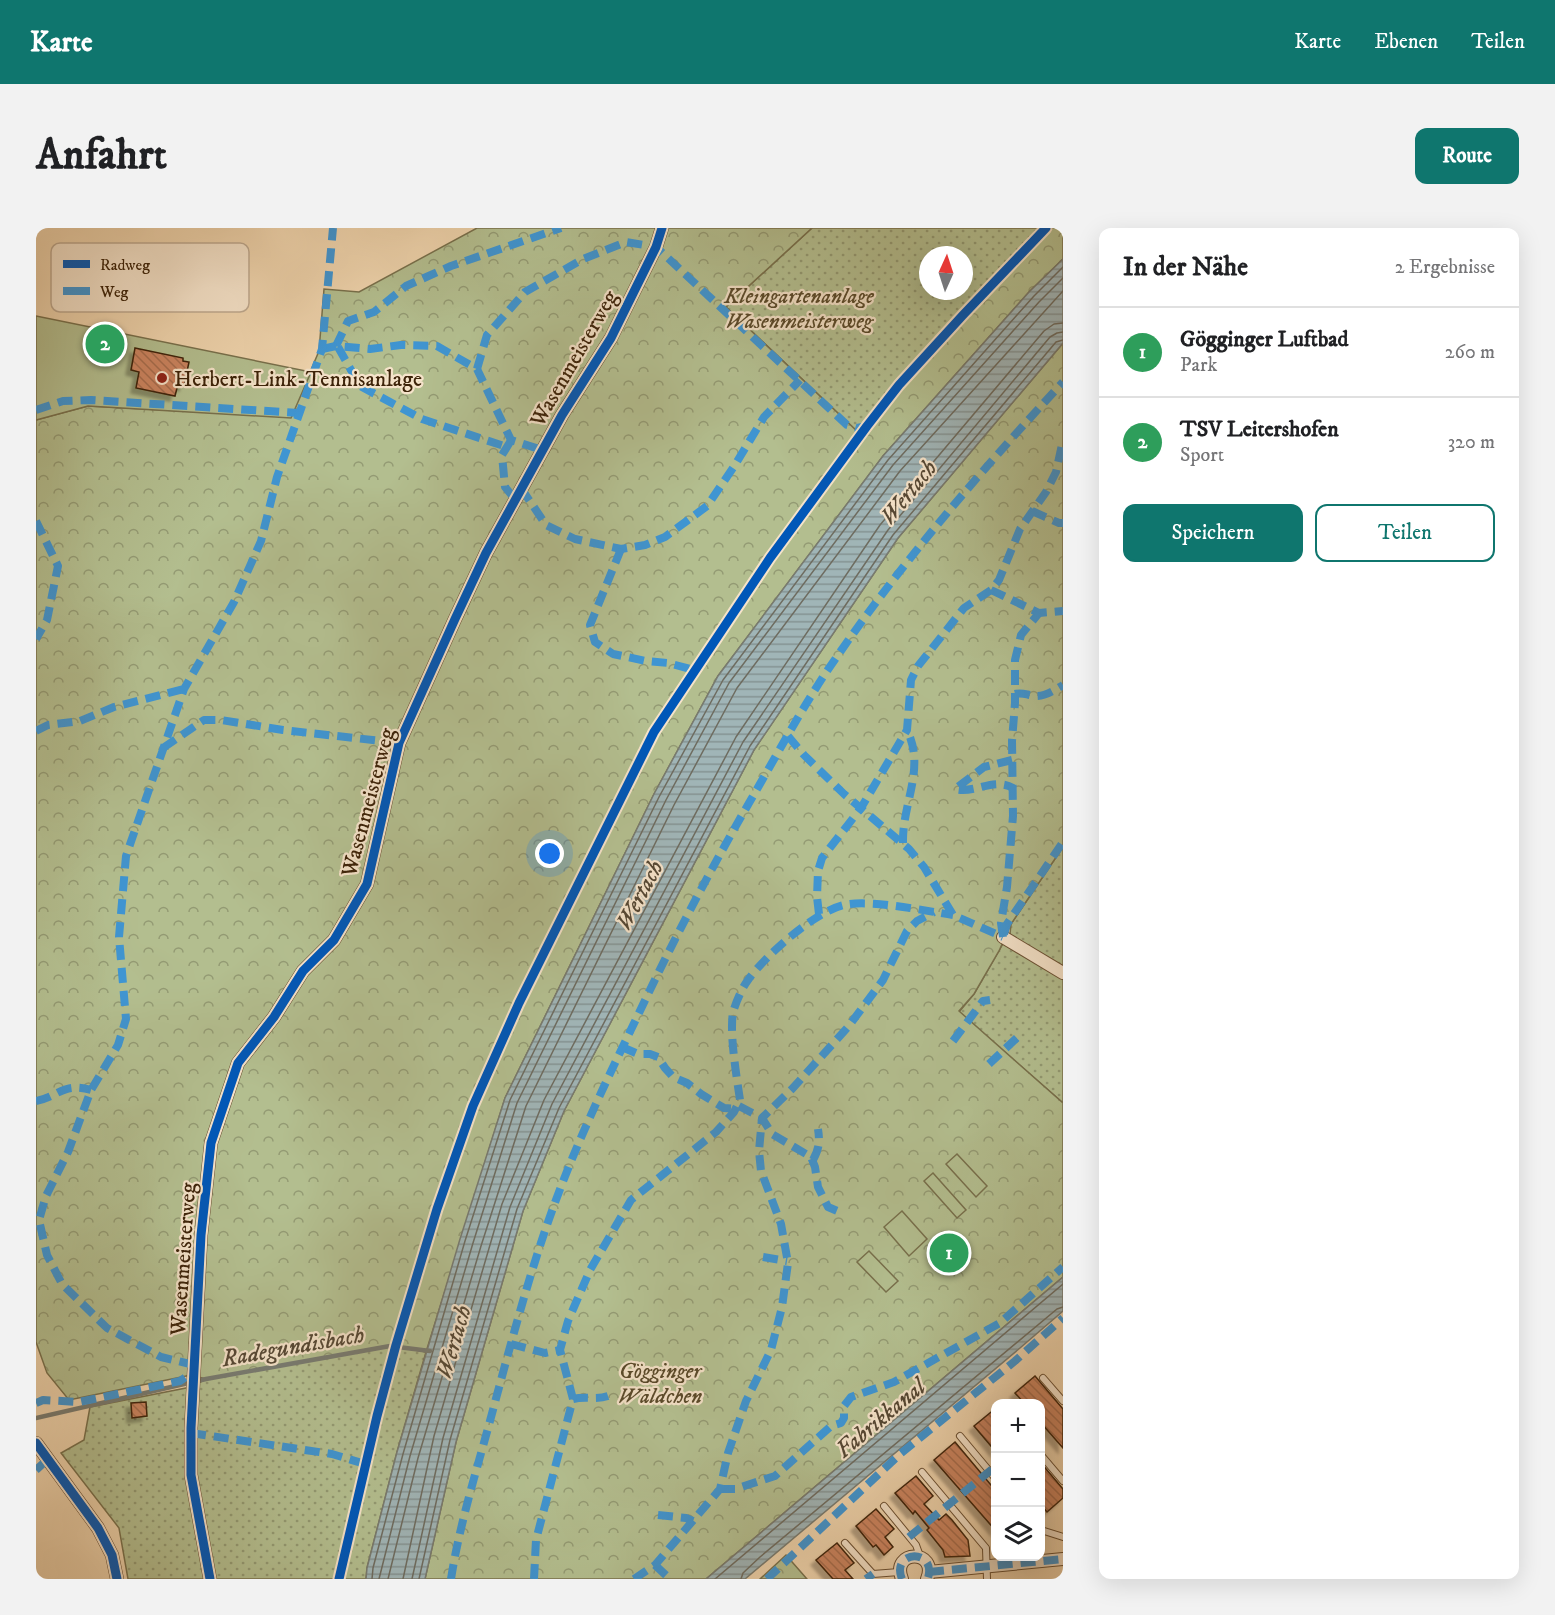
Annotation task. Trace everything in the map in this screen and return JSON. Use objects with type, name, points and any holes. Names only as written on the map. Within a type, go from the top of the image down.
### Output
[{"type":"street","name":"Wasenmeisterweg","points":[[210,1579],[191,1475],[192,1383],[201,1235],[211,1143],[238,1063],[274,1017],[303,971],[334,940],[367,884],[399,743],[486,553],[562,415],[611,338],[656,247],[662,228]]},
{"type":"street","points":[[1003,937],[1063,973]]},
{"type":"street","points":[[36,1443],[98,1528],[112,1555],[117,1579]]},
{"type":"street","points":[[901,1576],[904,1560],[911,1556],[920,1557],[927,1563],[928,1576],[988,1566],[1063,1560]]},
{"type":"lane","points":[[1043,1378],[1063,1401]]},
{"type":"lane","points":[[960,1436],[991,1473]]},
{"type":"lane","points":[[1045,1460],[1063,1481]]},
{"type":"lane","points":[[922,1472],[986,1548],[987,1579]]},
{"type":"lane","points":[[884,1506],[916,1545],[920,1557]]},
{"type":"lane","points":[[1045,1531],[1063,1537]]},
{"type":"lane","points":[[845,1543],[873,1574],[901,1576]]},
{"type":"green space","points":[[477,228],[812,228],[726,307],[861,435],[928,355],[1046,228],[1063,228],[1063,259],[1029,292],[883,456],[718,676],[654,794],[505,1098],[426,1352],[390,1346],[206,1379],[191,1375],[69,1400],[47,1373],[36,1342],[36,420],[88,406],[291,417],[319,351],[324,289],[359,292]]},
{"type":"green space","name":"Kleingartenanlage Wasenmeisterweg","points":[[812,228],[1046,228],[928,355],[861,435],[726,307]]},
{"type":"green space","points":[[36,316],[311,372],[291,418],[88,406],[36,420]]},
{"type":"green space","name":"Gögginger Wäldchen","points":[[1063,343],[1063,847],[1011,924],[999,951],[974,994],[959,1011],[1063,1103],[1063,1277],[706,1579],[425,1579],[456,1442],[523,1211],[564,1111],[754,750],[898,538]]},
{"type":"green space","points":[[1063,847],[1063,970],[1015,940],[1010,934],[1011,924]]},
{"type":"green space","points":[[1004,942],[1063,979],[1063,1103],[959,1012],[974,994]]},
{"type":"green space","points":[[957,1154],[987,1186],[976,1197],[946,1164]]},
{"type":"green space","points":[[933,1173],[966,1210],[957,1218],[924,1181]]},
{"type":"green space","points":[[902,1211],[927,1239],[909,1256],[884,1227]]},
{"type":"green space","points":[[869,1251],[898,1281],[886,1292],[857,1262]]},
{"type":"green space","points":[[396,1345],[426,1352],[397,1452],[366,1579],[128,1579],[119,1528],[61,1453],[84,1440],[90,1407],[191,1387],[206,1379]]},
{"type":"green space","points":[[786,1555],[807,1579],[760,1579]]},
{"type":"water","name":"Wertach","points":[[1063,259],[1063,343],[898,538],[754,750],[564,1111],[523,1211],[456,1442],[425,1579],[366,1579],[397,1452],[460,1239],[505,1098],[654,794],[718,676],[883,456],[1029,292]]},
{"type":"water","points":[[1063,1277],[1063,1311],[1020,1348],[745,1579],[706,1579]]},
{"type":"building","name":"Herbert-Link-Tennisanlage","points":[[135,348],[183,358],[183,361],[189,362],[184,386],[178,384],[175,396],[136,388],[139,372],[131,370]]},
{"type":"building","points":[[1035,1376],[1063,1409],[1063,1448],[1045,1428],[1045,1399],[1020,1399],[1015,1393]]},
{"type":"building","points":[[146,1402],[147,1416],[132,1418],[131,1403]]},
{"type":"building","points":[[991,1412],[991,1446],[974,1426]]},
{"type":"building","points":[[955,1442],[991,1485],[991,1525],[934,1460]]},
{"type":"building","points":[[1045,1468],[1063,1489],[1063,1498],[1047,1512],[1045,1510]]},
{"type":"building","points":[[916,1476],[933,1496],[924,1504],[939,1520],[946,1514],[952,1520],[968,1540],[970,1556],[945,1557],[943,1550],[927,1530],[929,1528],[915,1511],[913,1514],[895,1493]]},
{"type":"building","points":[[876,1509],[894,1529],[885,1537],[893,1547],[884,1555],[876,1545],[873,1547],[856,1526]]},
{"type":"building","points":[[837,1543],[854,1563],[845,1570],[853,1579],[833,1579],[816,1560]]},
{"type":"waterway","name":"Radegundisbach","points":[[36,1418],[206,1379],[390,1346],[430,1351]]},
{"type":"marked path","points":[[194,1365],[161,1357],[107,1328],[62,1284],[47,1255],[39,1220],[46,1196],[68,1152],[91,1090],[118,1045],[126,1019],[119,937],[126,856],[184,689],[234,602],[261,541],[277,477],[322,349],[333,228]]},
{"type":"marked path","points":[[336,346],[348,321],[374,312],[406,286],[451,266],[561,228]]},
{"type":"marked path","points":[[477,369],[487,335],[525,292],[583,259],[626,242],[656,247],[847,425],[857,428],[867,426]]},
{"type":"marked path","points":[[322,349],[336,346],[370,349],[401,345],[437,346],[477,369],[511,440],[542,450]]},
{"type":"marked path","points":[[338,347],[360,386],[422,419],[507,447]]},
{"type":"marked path","points":[[521,488],[546,525],[575,539],[621,549],[645,545],[665,537],[707,506],[764,417],[800,380]]},
{"type":"marked path","points":[[451,1579],[465,1514],[509,1350],[533,1266],[552,1211],[598,1099],[678,934],[796,721],[852,635],[938,524],[1063,382]]},
{"type":"marked path","points":[[36,410],[63,401],[91,400],[299,413]]},
{"type":"marked path","points":[[819,914],[818,871],[822,858],[861,808],[907,730],[911,680],[918,666],[964,608],[991,590],[999,580],[1020,529],[1046,492],[1056,472],[1063,440]]},
{"type":"marked path","points":[[510,442],[502,455],[505,487],[515,499]]},
{"type":"marked path","points":[[1032,511],[1063,523]]},
{"type":"marked path","points":[[36,521],[58,566],[47,620],[36,639]]},
{"type":"marked path","points":[[621,549],[590,625],[595,642],[613,654],[668,663],[694,670]]},
{"type":"marked path","points":[[991,590],[1039,613],[1063,611]]},
{"type":"marked path","points":[[1003,937],[1001,923],[1007,887],[1013,816],[1012,741],[1015,660],[1021,635],[1039,613]]},
{"type":"marked path","points":[[1015,694],[1042,695],[1063,685]]},
{"type":"marked path","points":[[36,731],[48,725],[80,721],[114,707],[184,689]]},
{"type":"marked path","points":[[163,748],[204,720],[221,720],[283,730],[399,743]]},
{"type":"marked path","points":[[903,843],[914,772],[912,744],[907,730]]},
{"type":"marked path","points":[[788,736],[844,794],[909,849],[924,867],[953,915],[1003,937]]},
{"type":"marked path","points":[[1012,760],[984,767],[955,789],[999,784],[1013,788]]},
{"type":"marked path","points":[[1004,934],[1007,924],[1063,842]]},
{"type":"marked path","points":[[534,1579],[536,1540],[573,1399],[560,1350],[568,1321],[590,1270],[631,1200],[716,1132],[734,1112],[740,1100],[732,1017],[746,983],[778,947],[805,925],[832,909],[844,905],[883,904],[953,915]]},
{"type":"marked path","points":[[634,1579],[655,1565],[720,1489],[728,1453],[746,1401],[771,1350],[782,1307],[788,1263],[781,1224],[761,1171],[759,1151],[762,1118],[792,1089],[848,1027],[883,980],[907,931],[917,921],[934,912]]},
{"type":"marked path","points":[[953,1041],[983,1001],[990,1000]]},
{"type":"marked path","points":[[989,1064],[1021,1034]]},
{"type":"marked path","points":[[622,1047],[638,1054],[658,1057],[673,1077],[687,1083],[724,1108],[736,1109]]},
{"type":"marked path","points":[[36,1101],[67,1089],[91,1090]]},
{"type":"marked path","points":[[739,1106],[762,1118],[772,1134],[811,1157],[818,1187],[828,1207],[842,1213]]},
{"type":"marked path","points":[[813,1160],[817,1152],[818,1129]]},
{"type":"marked path","points":[[763,1257],[787,1261]]},
{"type":"marked path","points":[[720,1489],[735,1489],[775,1476],[831,1426],[841,1423],[844,1418],[844,1406],[851,1397],[894,1382],[1000,1323],[1063,1267]]},
{"type":"marked path","points":[[767,1579],[900,1454],[1015,1361],[1063,1318]]},
{"type":"marked path","points":[[511,1344],[545,1353],[560,1350]]},
{"type":"marked path","points":[[36,1403],[43,1400],[79,1402],[180,1381],[193,1372]]},
{"type":"marked path","points":[[573,1399],[608,1396]]},
{"type":"marked path","points":[[191,1433],[332,1454],[365,1464]]},
{"type":"marked path","points":[[36,1470],[48,1459]]},
{"type":"marked path","points":[[909,1537],[991,1470]]},
{"type":"marked path","points":[[658,1515],[693,1521]]},
{"type":"marked path","points":[[902,1579],[900,1569],[902,1562],[914,1556],[926,1561],[929,1568],[928,1578]]},
{"type":"marked path","points":[[929,1572],[1063,1559]]},
{"type":"marked path","points":[[655,1565],[670,1579]]},
{"type":"marked path","points":[[866,1579],[873,1574]]},
{"type":"cycle path","points":[[210,1579],[191,1475],[191,1428],[201,1235],[211,1143],[238,1063],[274,1017],[303,971],[334,940],[367,884],[399,743],[486,553],[562,415],[611,338],[656,247],[662,228]]},
{"type":"cycle path","points":[[339,1579],[396,1345],[437,1209],[473,1106],[519,1003],[654,732],[770,558],[867,426],[899,385],[1046,228]]},
{"type":"cycle path","points":[[36,1443],[98,1528],[112,1555],[117,1579]]},
{"type":"place","name":"TSV Leitershofen","points":[[105,344]]},
{"type":"place","name":"Herbert-Link-Tennisanlage","points":[[162,378]]},
{"type":"place","name":"Gögginger Luftbad","points":[[949,1253]]},
{"type":"water label","name":"Fabrikkanal","points":[[880,1418]]}]
